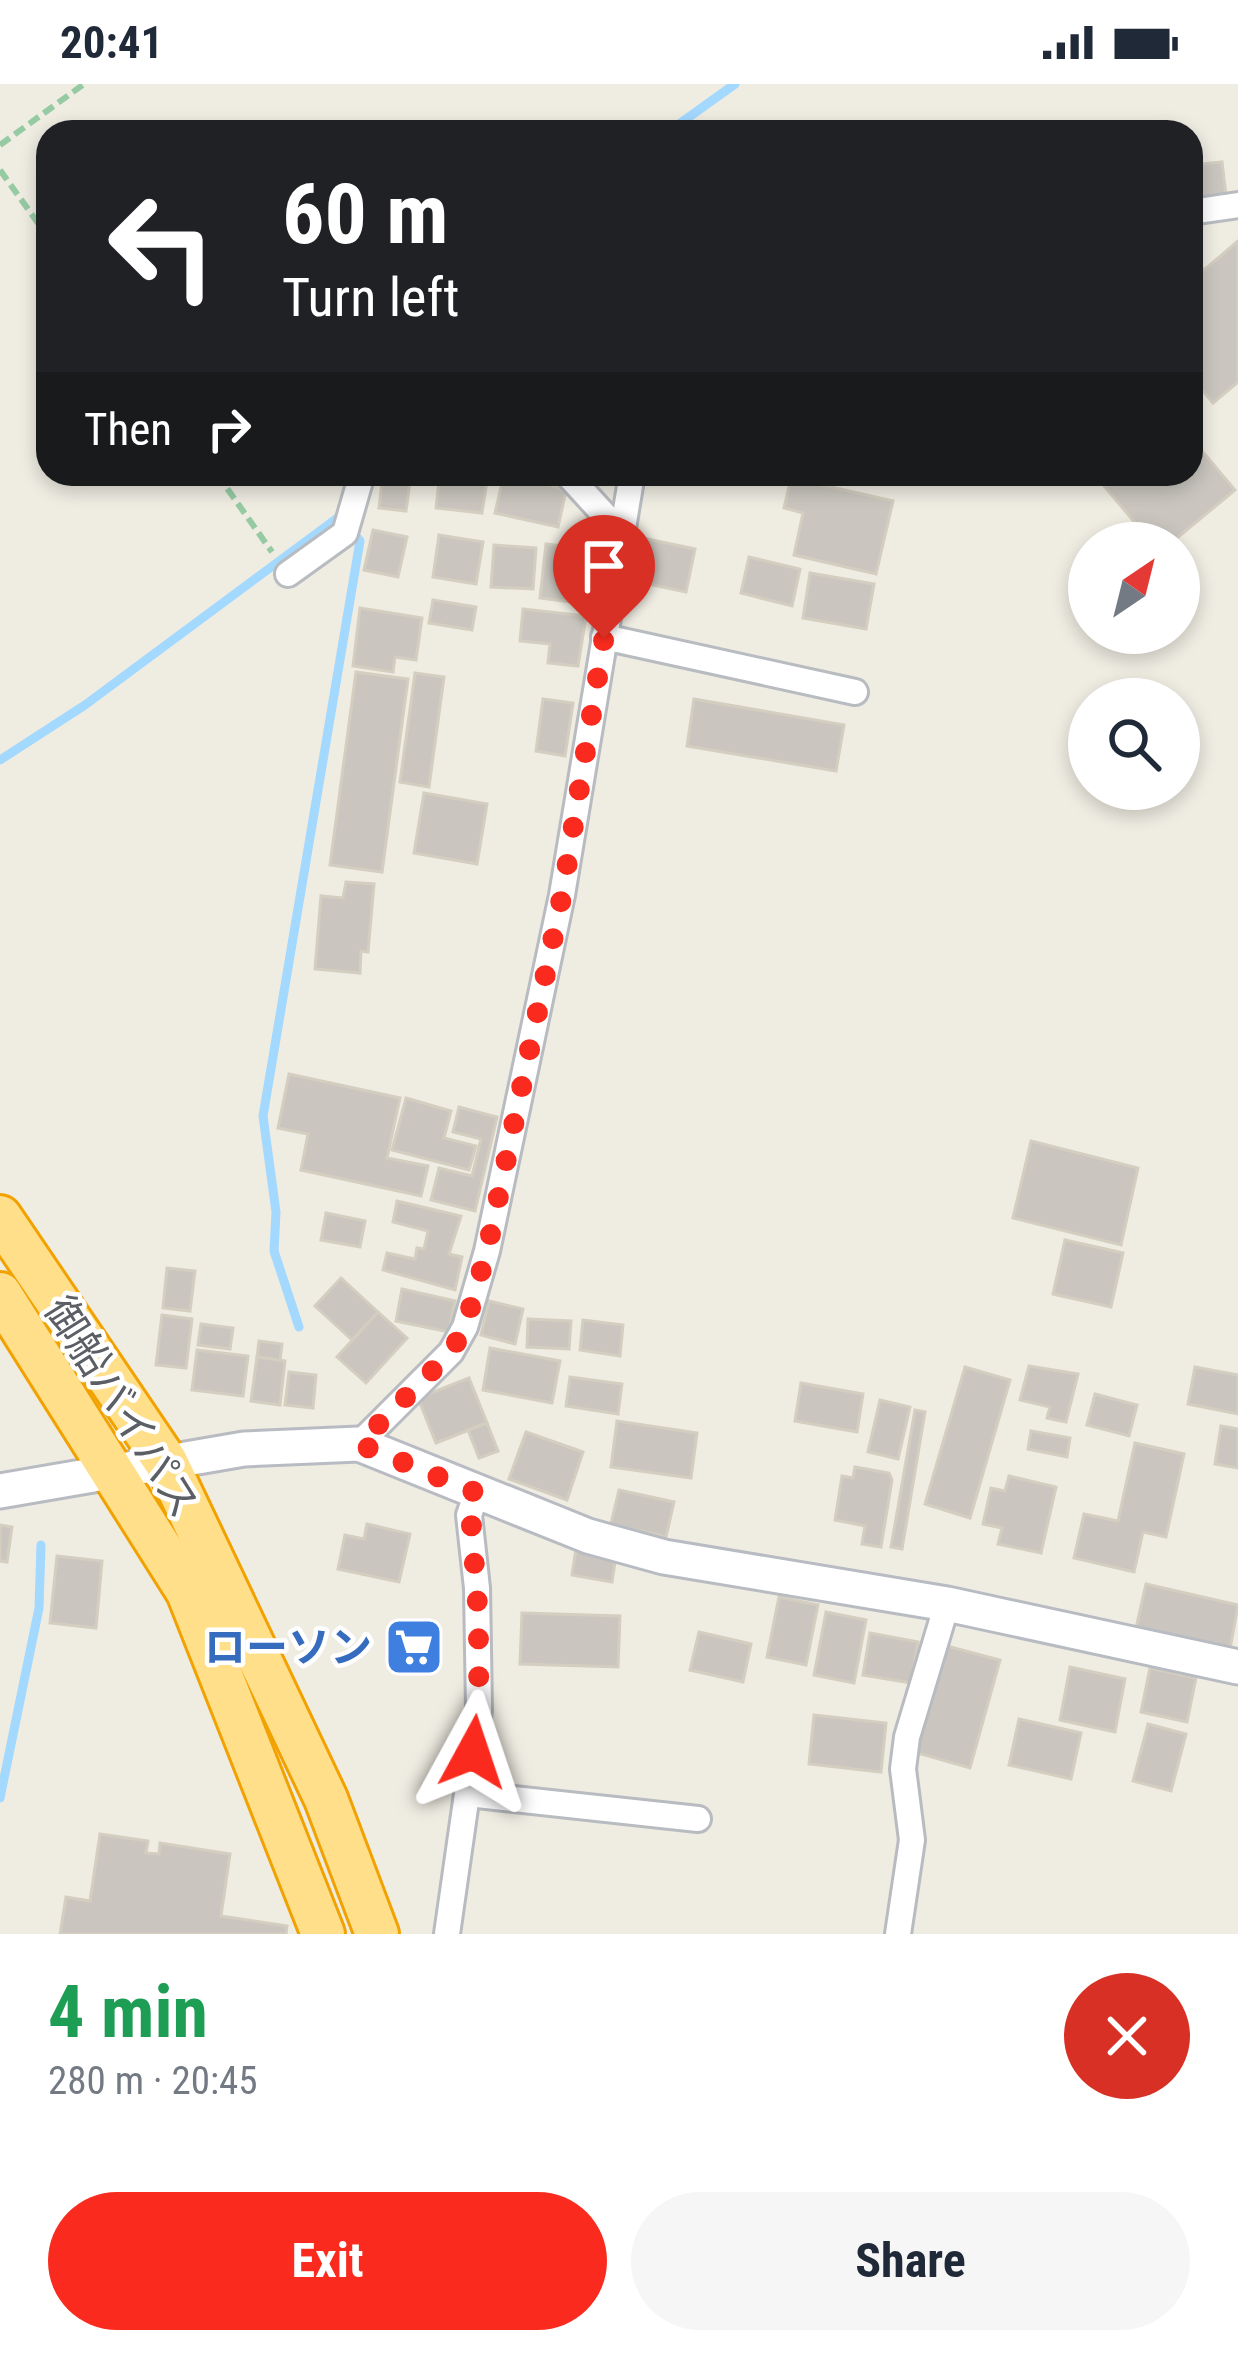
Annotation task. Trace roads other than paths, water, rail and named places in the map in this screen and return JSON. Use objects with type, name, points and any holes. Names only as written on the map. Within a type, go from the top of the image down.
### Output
[{"type":"highway","name":"御船バイパス","points":[[0,1217],[166,1462],[326,1799],[376,1934]]},
{"type":"highway","points":[[0,1294],[188,1592],[323,1934]]},
{"type":"street","points":[[1203,210],[1238,205]]},
{"type":"street","points":[[289,574],[345,533],[359,486]]},
{"type":"street","points":[[578,486],[622,534]]},
{"type":"street","points":[[359,1444],[451,1352],[465,1327],[487,1251],[562,896],[630,486]]},
{"type":"street","points":[[604,638],[855,692]]},
{"type":"street","points":[[0,1491],[244,1449],[359,1444],[588,1537],[664,1557],[947,1604],[1238,1666]]},
{"type":"street","points":[[447,1934],[479,1710],[477,1588],[469,1515],[477,1493]]},
{"type":"street","points":[[898,1934],[912,1840],[903,1769],[907,1737],[947,1604]]},
{"type":"street","points":[[468,1794],[698,1819]]},
{"type":"waterway","points":[[685,120],[735,84]]},
{"type":"waterway","points":[[0,760],[85,705],[340,516],[342,509]]},
{"type":"waterway","points":[[299,1327],[274,1251],[276,1212],[263,1116],[360,541],[349,528]]},
{"type":"waterway","points":[[0,1798],[39,1608],[41,1545]]},
{"type":"place","name":"ローソン","points":[[414,1647]]}]
